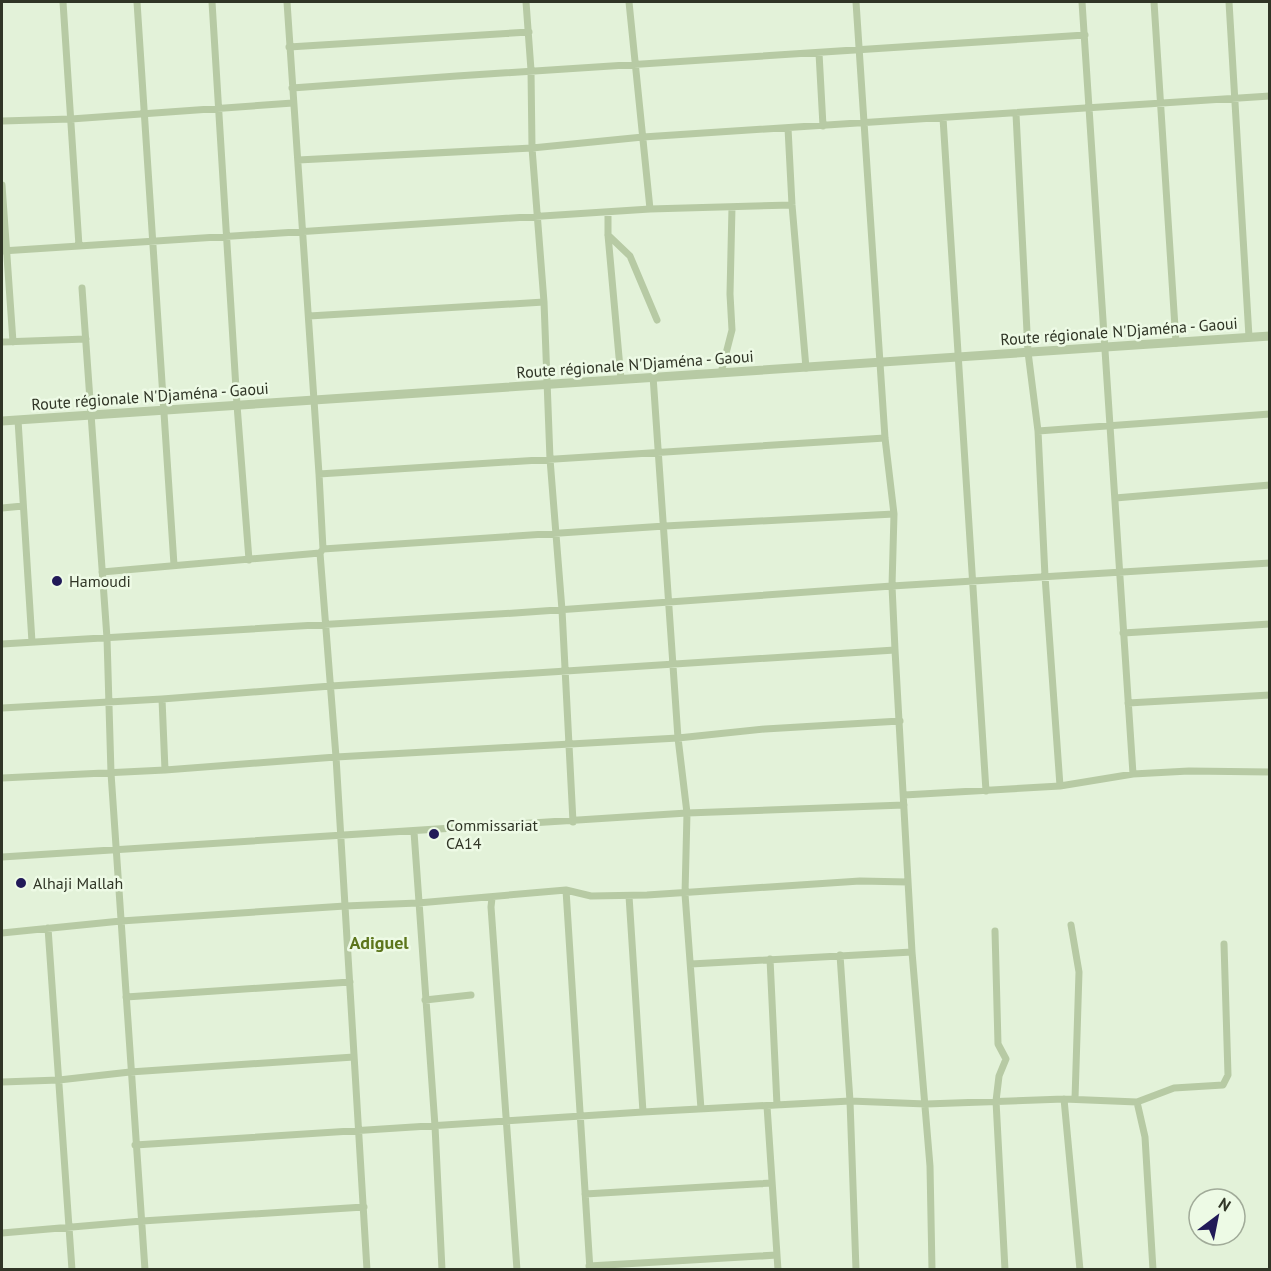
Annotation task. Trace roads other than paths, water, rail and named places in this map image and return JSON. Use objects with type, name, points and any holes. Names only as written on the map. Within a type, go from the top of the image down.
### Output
[{"type":"street","points":[[63,2],[79,246]]},
{"type":"street","points":[[137,2],[174,565]]},
{"type":"street","points":[[212,2],[249,560]]},
{"type":"street","points":[[287,2],[319,474],[326,624],[367,1269]]},
{"type":"street","points":[[526,2],[531,70],[532,148],[544,302],[550,459],[566,671],[573,822]]},
{"type":"street","points":[[629,2],[650,209]]},
{"type":"street","points":[[856,2],[885,438],[894,514],[892,586],[895,650],[912,952],[932,1201],[932,1269]]},
{"type":"street","points":[[1082,2],[1132,774]]},
{"type":"street","points":[[1154,2],[1176,343]]},
{"type":"street","points":[[1229,2],[1249,337]]},
{"type":"street","points":[[289,47],[529,32]]},
{"type":"street","points":[[292,88],[634,63],[1085,35]]},
{"type":"street","points":[[819,53],[823,126]]},
{"type":"street","points":[[298,160],[532,148],[642,137],[1269,96]]},
{"type":"street","points":[[2,121],[71,119],[293,103]]},
{"type":"street","points":[[1016,114],[1028,352],[1038,431],[1045,576],[1060,786]]},
{"type":"street","points":[[943,118],[986,791]]},
{"type":"street","points":[[788,128],[806,368]]},
{"type":"street","points":[[2,185],[4,251],[13,342]]},
{"type":"street","points":[[4,251],[650,209],[792,205]]},
{"type":"street","points":[[721,373],[732,330],[730,294],[732,207]]},
{"type":"street","points":[[608,213],[621,379]]},
{"type":"street","points":[[608,235],[630,256],[657,320]]},
{"type":"street","points":[[82,288],[107,638],[111,773],[145,1269]]},
{"type":"street","points":[[309,316],[544,302]]},
{"type":"street","name":"Route régionale N'Djaména - Gaoui","points":[[2,421],[1269,336]]},
{"type":"street","points":[[2,342],[86,339]]},
{"type":"street","points":[[653,376],[678,738],[687,813],[686,894],[701,1109]]},
{"type":"street","points":[[1038,431],[1269,414]]},
{"type":"street","points":[[18,420],[32,642]]},
{"type":"street","points":[[319,474],[885,438]]},
{"type":"street","points":[[1115,498],[1269,485]]},
{"type":"street","points":[[2,508],[23,506]]},
{"type":"street","points":[[102,572],[249,560],[322,551],[665,526],[894,514]]},
{"type":"street","points":[[2,644],[1269,563]]},
{"type":"street","points":[[1122,633],[1269,624]]},
{"type":"street","points":[[2,708],[895,650]]},
{"type":"street","points":[[1128,704],[1269,695]]},
{"type":"street","points":[[162,699],[165,770]]},
{"type":"street","points":[[2,778],[678,738],[765,729],[900,721]]},
{"type":"street","points":[[904,795],[1060,786],[1132,774],[1189,771],[1269,772]]},
{"type":"street","points":[[2,857],[687,813],[904,806]]},
{"type":"street","points":[[414,832],[435,1126],[442,1269]]},
{"type":"street","points":[[2,933],[121,921],[418,903],[566,890],[591,896],[629,896],[860,881],[908,882]]},
{"type":"street","points":[[566,890],[590,1268],[777,1255]]},
{"type":"street","points":[[629,896],[644,1112]]},
{"type":"street","points":[[492,897],[517,1269]]},
{"type":"street","points":[[1071,926],[1079,972],[1075,1099]]},
{"type":"street","points":[[48,928],[72,1269]]},
{"type":"street","points":[[995,932],[998,1044],[1006,1059],[999,1076],[996,1101],[1005,1269]]},
{"type":"street","points":[[135,1145],[850,1101],[926,1104],[1075,1099],[1137,1102],[1174,1088],[1222,1085],[1228,1075],[1224,944]]},
{"type":"street","points":[[691,964],[912,952]]},
{"type":"street","points":[[840,955],[850,1101],[856,1269]]},
{"type":"street","points":[[770,959],[777,1105]]},
{"type":"street","points":[[126,997],[350,982]]},
{"type":"street","points":[[425,999],[471,995]]},
{"type":"street","points":[[2,1082],[59,1080],[130,1072],[354,1057]]},
{"type":"street","points":[[1064,1099],[1080,1269]]},
{"type":"street","points":[[1137,1102],[1145,1137],[1153,1269]]},
{"type":"street","points":[[766,1106],[778,1269]]},
{"type":"street","points":[[585,1194],[772,1183]]},
{"type":"street","points":[[2,1233],[142,1221],[364,1208]]},
{"type":"place","name":"Hamoudi","points":[[57,581]]},
{"type":"place","name":"Commissariat CA14","points":[[434,834]]},
{"type":"place","name":"Alhaji Mallah","points":[[21,883]]},
{"type":"district","name":"Adiguel","points":[[379,942]]}]
